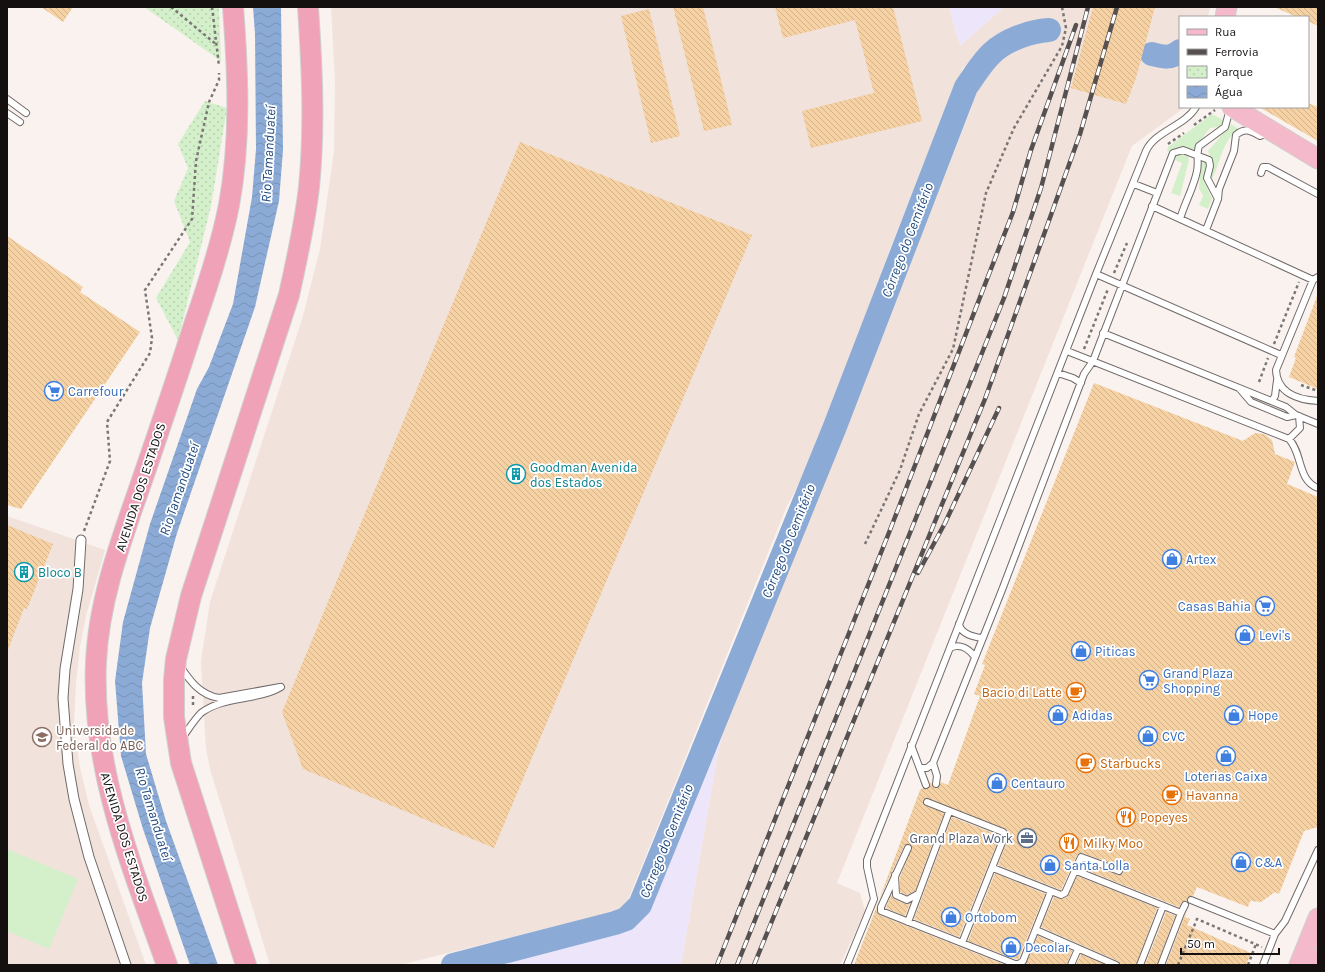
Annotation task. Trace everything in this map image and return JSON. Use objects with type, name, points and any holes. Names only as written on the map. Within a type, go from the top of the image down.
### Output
[{"type":"highway","name":"AVENIDA DOS ESTADOS","points":[[167,965],[114,809],[101,755],[95,705],[96,661],[103,606],[118,554],[213,268],[229,205],[235,156],[238,103],[233,7]]},
{"type":"highway","points":[[246,965],[188,787],[178,745],[174,718],[176,659],[190,596],[289,295],[296,263],[309,187],[312,134],[312,69],[308,7]]},
{"type":"main road","points":[[1233,108],[1318,158]]},
{"type":"main road","points":[[1299,965],[1318,918]]},
{"type":"main road","points":[[1316,965],[1318,960]]},
{"type":"street","points":[[81,540],[78,589],[65,669],[63,698],[68,764],[74,799],[89,857],[126,965]]},
{"type":"lane","points":[[7,99],[26,113]]},
{"type":"lane","points":[[847,965],[874,899],[866,862],[1096,274],[1150,145],[1191,114],[1195,108]]},
{"type":"lane","points":[[1180,219],[1189,191],[1194,186],[1198,167],[1199,146],[1226,126],[1231,108]]},
{"type":"lane","points":[[7,113],[20,122]]},
{"type":"lane","points":[[1206,230],[1218,199],[1219,189],[1234,151],[1236,135],[1247,130],[1260,136],[1272,131]]},
{"type":"lane","points":[[920,768],[927,768],[932,762],[976,658],[982,638],[1084,374],[1093,361],[1173,154],[1183,150],[1209,160],[1210,166],[1207,178],[1218,199]]},
{"type":"lane","points":[[1261,173],[1263,168],[1268,167],[1318,194]]},
{"type":"lane","points":[[1134,184],[1157,193]]},
{"type":"lane","points":[[1152,206],[1285,266],[1289,271],[1315,278],[1281,354],[1276,370],[1277,378],[1275,396],[1272,401]]},
{"type":"lane","points":[[1096,274],[1281,354]]},
{"type":"lane","points":[[1103,333],[1272,401],[1286,407],[1298,416],[1318,424]]},
{"type":"lane","points":[[1067,351],[1289,439],[1297,453],[1306,480],[1318,488]]},
{"type":"lane","points":[[1058,373],[1073,378],[1081,383]]},
{"type":"lane","points":[[1277,378],[1283,389],[1288,394],[1318,401]]},
{"type":"lane","points":[[1238,387],[1251,402],[1287,416],[1298,416]]},
{"type":"lane","points":[[1289,439],[1300,428],[1298,416]]},
{"type":"lane","points":[[959,624],[960,628],[966,633],[982,638]]},
{"type":"lane","points":[[950,648],[961,646],[971,652],[976,658]]},
{"type":"lane","points":[[176,659],[195,686],[204,694],[211,697],[219,698],[281,687],[270,693],[221,704],[207,710],[194,722],[178,745]]},
{"type":"lane","points":[[911,745],[926,785]]},
{"type":"lane","points":[[932,762],[937,776],[936,784]]},
{"type":"lane","points":[[927,802],[949,812],[1004,832],[1005,838],[962,943]]},
{"type":"lane","points":[[908,922],[949,812]]},
{"type":"lane","points":[[908,848],[895,873],[881,907],[881,911],[1015,964],[1019,964],[1022,961],[1036,930],[1050,891]]},
{"type":"lane","points":[[1263,965],[1275,934],[1285,921],[1318,850]]},
{"type":"lane","points":[[993,868],[1050,891],[1064,895],[1079,859],[1083,857],[1119,871]]},
{"type":"lane","points":[[1074,870],[1181,913]]},
{"type":"lane","points":[[895,873],[896,895],[907,900],[912,899],[918,894]]},
{"type":"lane","points":[[1191,900],[1275,934]]},
{"type":"lane","points":[[1162,965],[1185,905]]},
{"type":"lane","points":[[1140,965],[1163,906]]},
{"type":"lane","points":[[1036,930],[1116,965]]},
{"type":"lane","points":[[1071,965],[1078,949]]},
{"type":"path","points":[[171,7],[217,45]]},
{"type":"path","points":[[88,521],[110,461],[107,422],[150,353],[152,338],[145,290],[192,219],[196,161],[209,102],[219,80],[217,45],[212,7]]},
{"type":"path","points":[[865,544],[900,470],[920,414],[953,349],[986,193],[1014,128],[1062,46],[1066,28],[1062,7]]},
{"type":"path","points":[[1273,346],[1299,281]]},
{"type":"path","points":[[1082,352],[1110,285]]},
{"type":"path","points":[[1259,382],[1270,354]]},
{"type":"path","points":[[1301,385],[1318,391]]},
{"type":"path","points":[[192,689],[193,708]]},
{"type":"path","points":[[1178,965],[1197,919],[1270,950]]},
{"type":"path","points":[[1248,965],[1256,944]]},
{"type":"shaded area","points":[[331,7],[949,7],[960,46],[1004,7],[1210,7],[1208,16],[1179,16],[1179,108],[1184,108],[1132,146],[837,883],[860,893],[865,911],[840,965],[681,965],[718,753],[725,724],[861,388],[971,109],[973,100],[964,66],[893,241],[817,449],[786,508],[626,905],[620,910],[404,964],[270,965],[210,769],[206,749],[201,661],[210,602],[303,316],[320,249],[334,151],[335,81]]},
{"type":"shaded area","points":[[949,7],[1004,7],[960,46]]},
{"type":"shaded area","name":"Universidade Federal do ABC","points":[[7,516],[105,550],[86,616],[80,646],[76,683],[74,726],[80,768],[89,805],[146,965],[7,965]]},
{"type":"shaded area","points":[[725,724],[718,753],[681,965],[501,965],[622,932],[634,927],[645,913],[661,883]]},
{"type":"green space","points":[[144,7],[219,7],[221,61]]},
{"type":"green space","points":[[205,101],[227,108],[211,206],[178,340],[156,298],[190,242],[174,201],[188,168],[178,144]]},
{"type":"green space","points":[[1212,114],[1225,121],[1220,127],[1210,128],[1194,149],[1191,150],[1182,147],[1171,152],[1167,151],[1168,147]]},
{"type":"green space","points":[[1231,124],[1239,129],[1233,133],[1225,146],[1211,181],[1210,177],[1214,165],[1208,151]]},
{"type":"green space","points":[[1181,153],[1188,156],[1189,160],[1180,196],[1171,193],[1182,163],[1175,160],[1177,155]]},
{"type":"green space","points":[[1204,161],[1207,164],[1204,180],[1212,199],[1208,209],[1199,205],[1203,196],[1199,188],[1201,165]]},
{"type":"green space","points":[[7,849],[78,879],[49,949],[7,931]]},
{"type":"water","name":"Rio Tamanduateí","points":[[253,7],[281,7],[283,150],[279,201],[255,307],[177,533],[150,628],[142,683],[146,754],[166,821],[218,965],[190,965],[143,829],[121,756],[115,681],[123,622],[150,524],[197,389],[209,367],[233,304],[252,197],[256,149],[255,34]]},
{"type":"building","points":[[41,7],[73,7],[63,22]]},
{"type":"building","points":[[673,7],[703,7],[732,125],[704,131]]},
{"type":"building","points":[[775,7],[893,7],[922,121],[811,148],[802,111],[874,93],[855,20],[783,38]]},
{"type":"building","points":[[1093,7],[1155,7],[1136,78],[1126,104],[1071,88]]},
{"type":"building","points":[[1274,7],[1318,7],[1318,26],[1309,22],[1309,16],[1295,16]]},
{"type":"building","points":[[649,9],[680,136],[651,143],[621,16]]},
{"type":"building","points":[[1309,103],[1318,107],[1318,141],[1261,108],[1309,108]]},
{"type":"building","name":"Goodman Avenida dos Estados","points":[[520,142],[752,235],[494,848],[303,769],[282,712]]},
{"type":"building","name":"Carrefour","points":[[7,236],[83,287],[80,292],[140,332],[21,509],[7,505]]},
{"type":"building","points":[[1317,296],[1318,389],[1289,377],[1296,358],[1294,357]]},
{"type":"building","name":"Grand Plaza Shopping","points":[[1094,383],[1243,441],[1255,433],[1264,434],[1272,440],[1275,454],[1295,462],[1287,484],[1318,497],[1318,827],[1304,831],[1279,894],[1275,892],[1261,902],[1250,901],[1248,907],[1197,887],[1193,896],[1188,897],[1187,901],[1182,902],[1179,907],[1081,868],[1083,863],[1118,875],[1122,875],[1123,871],[1121,867],[1082,853],[1077,855],[1061,890],[998,865],[1009,836],[1006,829],[926,798],[923,801],[924,805],[944,813],[915,891],[907,895],[900,892],[900,877],[912,848],[911,845],[907,844],[904,846],[879,900],[920,790],[923,788],[929,788],[930,782],[935,788],[939,787],[941,782],[948,785],[980,696],[974,694],[985,665],[982,664]]},
{"type":"building","name":"Bloco B","points":[[7,525],[53,544],[27,609],[24,608],[8,650]]},
{"type":"building","points":[[952,817],[1000,836],[959,937],[914,919]]},
{"type":"building","points":[[995,873],[1045,894],[1018,960],[968,941]]},
{"type":"building","points":[[1077,876],[1157,908],[1136,965],[1120,965],[1118,961],[1041,927],[1054,897],[1061,899],[1067,897]]},
{"type":"building","points":[[891,895],[894,899],[905,904],[910,903],[905,916],[886,908]]},
{"type":"building","points":[[877,906],[879,915],[1005,965],[854,965]]},
{"type":"building","points":[[1187,911],[1185,917],[1190,919],[1187,925],[1251,953],[1246,965],[1166,965]]},
{"type":"building","points":[[1166,912],[1175,916],[1157,965],[1145,965]]},
{"type":"building","points":[[1038,936],[1072,951],[1067,965],[1025,965]]},
{"type":"building","points":[[1081,954],[1105,965],[1076,965]]},
{"type":"waterway","name":"Córrego do Cemitério","points":[[453,965],[615,923],[626,919],[640,905],[834,429],[966,87],[978,69],[998,48],[1019,37],[1034,32],[1049,30]]},
{"type":"waterway","name":"Córrego do Cemitério","points":[[1152,54],[1167,57],[1179,52]]},
{"type":"railway","points":[[737,965],[1004,298],[1041,188],[1088,7]]},
{"type":"railway","points":[[754,965],[985,399],[1080,134],[1117,7]]},
{"type":"railway","points":[[717,965],[890,530],[1013,212],[1031,150],[1076,25]]},
{"type":"railway","points":[[918,573],[945,523],[999,408]]},
{"type":"place","name":"Carrefour","points":[[54,391]]},
{"type":"place","name":"Goodman Avenida dos Estados","points":[[516,474]]},
{"type":"place","name":"Artex","points":[[1172,559]]},
{"type":"place","name":"Bloco B","points":[[24,572]]},
{"type":"place","name":"Casas Bahia","points":[[1265,606]]},
{"type":"place","name":"Levi's","points":[[1245,635]]},
{"type":"place","name":"Piticas","points":[[1081,651]]},
{"type":"place","name":"Grand Plaza Shopping","points":[[1149,680]]},
{"type":"place","name":"Bacio di Latte","points":[[1076,692]]},
{"type":"place","name":"Adidas","points":[[1058,715]]},
{"type":"place","name":"Hope","points":[[1234,715]]},
{"type":"place","name":"CVC","points":[[1148,736]]},
{"type":"place","name":"Universidade Federal do ABC","points":[[42,737]]},
{"type":"place","name":"Loterias Caixa","points":[[1226,756]]},
{"type":"place","name":"Starbucks","points":[[1086,763]]},
{"type":"place","name":"Centauro","points":[[997,783]]},
{"type":"place","name":"Havanna","points":[[1172,795]]},
{"type":"place","name":"Popeyes","points":[[1126,817]]},
{"type":"place","name":"Grand Plaza Work","points":[[1027,838]]},
{"type":"place","name":"Milky Moo","points":[[1069,843]]},
{"type":"place","name":"C&A","points":[[1241,862]]},
{"type":"place","name":"Santa Lolla","points":[[1050,865]]},
{"type":"place","name":"Ortobom","points":[[951,917]]},
{"type":"place","name":"Decolar","points":[[1011,947]]}]
